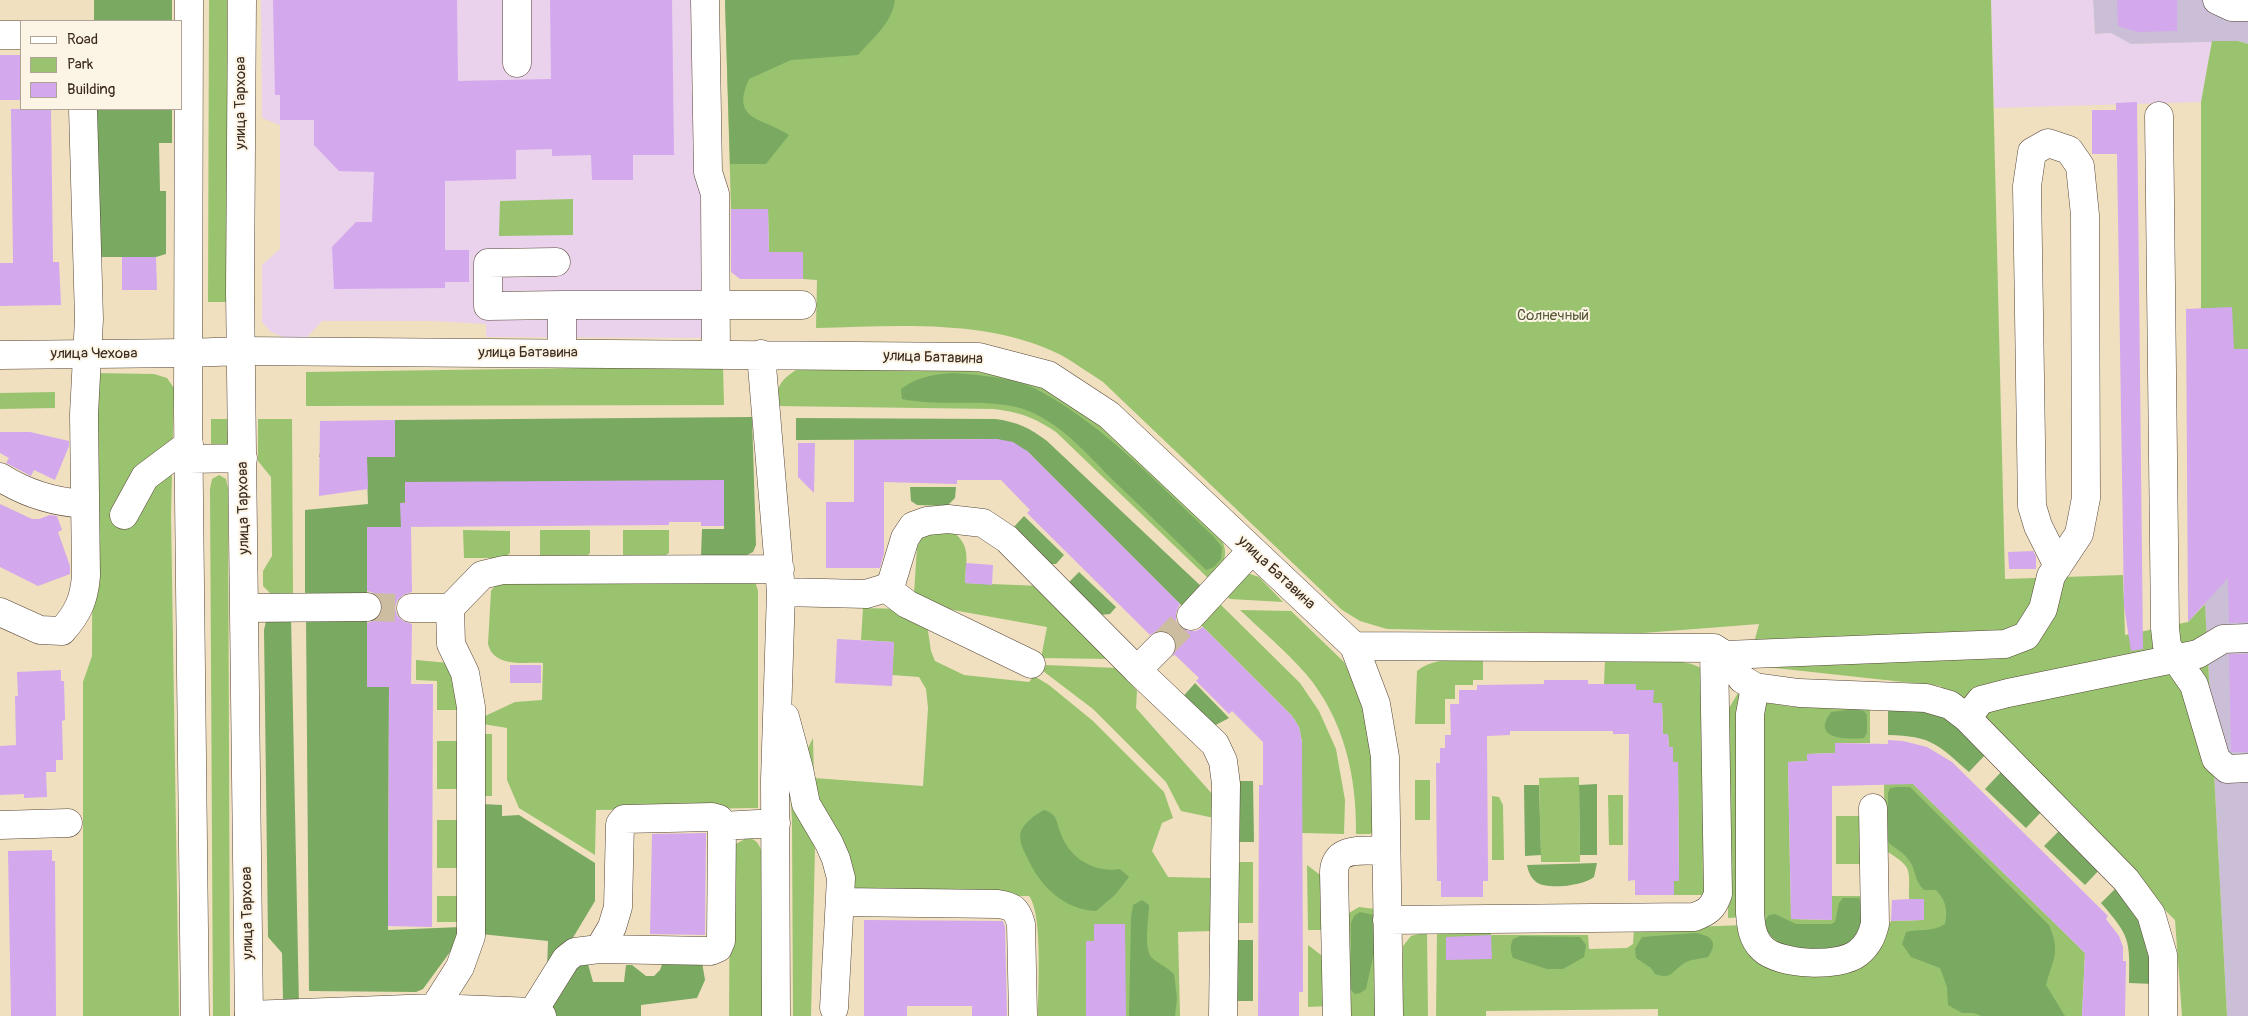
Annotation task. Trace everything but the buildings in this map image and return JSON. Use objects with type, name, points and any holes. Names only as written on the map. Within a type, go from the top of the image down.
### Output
[{"type":"street","points":[[189,0],[188,353],[195,1016]]},
{"type":"street","name":"улица Тархова","points":[[242,0],[241,351],[249,1015]]},
{"type":"street","points":[[517,0],[517,63]]},
{"type":"street","points":[[705,0],[708,172],[715,194],[716,354]]},
{"type":"street","points":[[2217,0],[2232,7],[2248,7]]},
{"type":"street","points":[[0,36],[20,35]]},
{"type":"street","points":[[0,612],[40,630],[62,631],[73,618],[84,597],[86,576],[84,504],[86,354],[89,320],[83,110]]},
{"type":"street","points":[[2159,116],[2165,628],[2167,646],[2194,685],[2216,759],[2227,769],[2248,768]]},
{"type":"street","points":[[1354,646],[1720,652],[2005,644],[2026,636],[2043,609],[2051,576],[2058,566],[2079,534],[2086,498],[2085,215],[2080,166],[2069,150],[2048,143],[2032,152],[2027,186],[2032,506],[2038,526],[2058,566]]},
{"type":"street","points":[[556,262],[488,263],[488,306],[802,305]]},
{"type":"street","points":[[562,305],[562,353]]},
{"type":"street","name":"улица Батавина","points":[[188,353],[241,351],[979,357],[1048,375],[1109,415],[1354,646],[1376,704],[1386,757],[1389,1016]]},
{"type":"street","name":"улица Чехова","points":[[0,355],[188,353]]},
{"type":"street","points":[[762,354],[780,580],[775,780],[776,1016]]},
{"type":"street","points":[[124,515],[145,477],[189,451],[243,458]]},
{"type":"street","points":[[0,477],[30,492],[61,502],[84,504]]},
{"type":"street","points":[[434,1008],[460,967],[472,936],[471,707],[465,673],[451,644],[450,608],[482,575],[503,570],[780,580],[866,594],[886,588],[892,581],[905,538],[913,526],[927,521],[948,519],[982,523],[1007,539],[1137,670],[1215,744],[1223,761],[1226,784],[1223,1016]]},
{"type":"street","points":[[1191,616],[1252,550]]},
{"type":"street","points":[[886,588],[907,604],[1030,664]]},
{"type":"street","points":[[245,608],[367,607]]},
{"type":"street","points":[[412,608],[450,608]]},
{"type":"street","points":[[1967,718],[1981,700],[2198,654],[2223,639],[2248,638]]},
{"type":"street","points":[[1137,670],[1161,646]]},
{"type":"street","points":[[1720,652],[1742,679],[1755,686],[1800,693],[1926,698],[1950,705],[1967,718],[2126,880],[2151,914],[2163,955],[2163,1016]]},
{"type":"street","points":[[1387,920],[1694,917],[1707,913],[1714,904],[1718,894],[1720,652]]},
{"type":"street","points":[[1755,686],[1750,714],[1750,913],[1753,935],[1762,949],[1776,957],[1805,962],[1838,962],[1857,955],[1870,942],[1876,924],[1873,808]]},
{"type":"street","points":[[778,694],[789,728],[806,804],[836,859],[841,878],[834,1008]]},
{"type":"street","points":[[249,1015],[434,1008],[538,1014],[566,959],[575,952],[599,950],[711,951],[718,948],[721,941],[722,826],[719,819],[712,817],[624,819],[620,824],[618,907],[612,927],[599,950]]},
{"type":"street","points":[[0,825],[68,823]]},
{"type":"street","points":[[722,826],[776,823]]},
{"type":"street","points":[[1337,1016],[1334,872],[1336,861],[1343,854],[1352,852],[1386,851]]},
{"type":"street","points":[[840,902],[998,904],[1010,906],[1018,913],[1021,924],[1023,1016]]},
{"type":"shaded area","points":[[261,0],[700,0],[704,338],[486,337],[486,324],[432,321],[322,321],[306,338],[286,338],[271,332],[262,322],[262,265],[280,249],[280,125],[262,118]]},
{"type":"shaded area","points":[[1991,0],[2093,0],[2095,34],[2111,33],[2131,44],[2212,41],[2201,102],[1994,108]]},
{"type":"shaded area","points":[[2093,0],[2248,0],[2248,44],[2238,41],[2131,44],[2111,33],[2095,34]]},
{"type":"shaded area","points":[[2248,349],[2248,1016],[2227,1016],[2205,604],[2201,350]]},
{"type":"green space","points":[[94,0],[172,0],[172,20],[94,20]]},
{"type":"green space","points":[[209,0],[227,0],[227,302],[208,302]]},
{"type":"green space","name":"Солнечный","points":[[725,0],[1991,0],[2005,579],[2123,575],[2125,635],[2188,622],[2205,604],[2227,1016],[2182,1016],[2175,920],[1940,686],[1748,665],[1759,624],[1630,634],[1387,629],[1360,621],[1342,610],[1103,382],[1061,355],[1033,343],[973,330],[909,326],[816,328],[817,280],[803,279],[803,252],[769,252],[768,209],[731,209]]},
{"type":"green space","points":[[725,0],[895,0],[886,23],[858,55],[791,60],[749,79],[743,103],[746,110],[752,116],[789,135],[766,164],[730,164]]},
{"type":"green space","points":[[2212,41],[2238,41],[2248,44],[2248,349],[2201,350],[2201,102]]},
{"type":"green space","points":[[95,110],[172,110],[172,143],[159,143],[160,191],[166,191],[166,254],[156,257],[97,257]]},
{"type":"green space","points":[[573,199],[573,235],[499,236],[500,201]]},
{"type":"green space","points":[[723,366],[724,405],[306,406],[306,372]]},
{"type":"green space","points":[[796,370],[963,370],[994,374],[1041,387],[1102,426],[1220,536],[1225,550],[1222,564],[1209,579],[1056,432],[1033,419],[993,409],[775,406],[780,385],[786,377]]},
{"type":"green space","points":[[93,373],[154,374],[167,378],[174,388],[171,515],[179,1016],[83,1016],[83,682],[92,656]]},
{"type":"green space","points":[[954,373],[987,376],[1021,383],[1040,391],[1064,405],[1110,439],[1213,536],[1222,547],[1221,559],[1214,567],[1206,570],[1085,451],[1061,430],[1035,414],[1006,405],[902,399],[901,389],[919,379],[933,375]]},
{"type":"green space","points":[[55,392],[55,408],[0,409],[0,393]]},
{"type":"green space","points":[[752,417],[756,545],[753,552],[747,555],[701,556],[702,529],[724,529],[724,481],[401,503],[401,527],[367,527],[367,597],[305,597],[305,510],[368,504],[367,476],[360,457],[319,457],[320,453],[395,457],[395,420]]},
{"type":"green space","points":[[796,418],[996,419],[1023,426],[1047,441],[1203,588],[1183,607],[1027,451],[997,439],[796,440]]},
{"type":"green space","points":[[211,419],[228,419],[228,445],[211,448]]},
{"type":"green space","points":[[258,419],[292,419],[293,595],[271,594],[263,586],[263,571],[272,556],[271,477],[258,461]]},
{"type":"green space","points":[[219,475],[226,479],[228,488],[230,1016],[213,1016],[210,489],[212,479]]},
{"type":"green space","points":[[910,487],[956,487],[955,498],[947,506],[917,505],[911,501]]},
{"type":"green space","points":[[1024,516],[1064,555],[1056,564],[1048,564],[1012,529]]},
{"type":"green space","points":[[463,530],[510,531],[510,553],[504,558],[464,558]]},
{"type":"green space","points":[[540,530],[590,530],[590,553],[586,557],[540,557]]},
{"type":"green space","points":[[623,530],[669,530],[669,553],[663,557],[623,557]]},
{"type":"green space","points":[[951,531],[958,536],[965,547],[967,560],[965,583],[1042,586],[1110,659],[1041,658],[1047,627],[931,606],[914,594],[917,548],[922,536]]},
{"type":"green space","points":[[1079,572],[1116,607],[1110,614],[1100,615],[1067,584]]},
{"type":"green space","points":[[1250,574],[1259,577],[1283,602],[1230,599],[1224,594],[1243,575]]},
{"type":"green space","points":[[498,581],[755,581],[758,591],[758,808],[596,810],[595,855],[519,808],[507,780],[507,728],[483,724],[483,717],[515,702],[542,700],[543,663],[511,662],[496,657],[491,652],[488,644],[491,591]]},
{"type":"green space","points":[[1217,601],[1300,683],[1319,711],[1336,749],[1345,800],[1344,834],[1302,833],[1302,742],[1299,727],[1292,716],[1197,621]]},
{"type":"green space","points":[[863,608],[904,609],[926,618],[931,651],[935,661],[964,675],[1029,682],[1034,676],[1049,685],[1093,721],[1164,792],[1173,818],[1162,823],[1152,851],[1168,877],[1212,878],[1212,931],[1178,932],[1180,1016],[1038,1016],[1038,935],[1033,905],[1029,896],[859,896],[848,889],[803,758],[813,738],[814,778],[923,786],[928,708],[926,689],[919,677],[892,675],[894,642],[861,640]]},
{"type":"green space","points":[[1240,610],[1291,611],[1344,662],[1358,690],[1372,727],[1373,832],[1370,834],[1356,834],[1354,791],[1346,750],[1339,729],[1319,691],[1282,649]]},
{"type":"green space","points":[[306,615],[367,617],[367,686],[389,687],[388,930],[461,927],[461,937],[423,989],[416,992],[309,991]]},
{"type":"green space","points":[[291,616],[299,1006],[283,1000],[282,953],[268,937],[264,630],[266,621]]},
{"type":"green space","points":[[1483,659],[1483,680],[1473,680],[1473,685],[1455,685],[1455,699],[1445,699],[1445,724],[1415,724],[1417,671],[1424,666],[1440,661]]},
{"type":"green space","points":[[416,660],[449,663],[459,710],[437,710],[437,681],[416,680]]},
{"type":"green space","points":[[1605,661],[1683,662],[1702,669],[1708,895],[1674,895],[1674,881],[1679,880],[1678,762],[1673,762],[1673,747],[1669,747],[1668,734],[1663,734],[1662,703],[1653,703],[1653,690],[1636,690],[1636,684],[1604,684]]},
{"type":"green space","points":[[1046,665],[1117,668],[1137,691],[1136,708],[1213,795],[1214,818],[1181,811],[1166,782],[1093,709],[1043,671]]},
{"type":"green space","points":[[1195,683],[1229,718],[1210,728],[1180,700]]},
{"type":"green space","points":[[1738,693],[1743,694],[1745,917],[1728,918],[1729,708]]},
{"type":"green space","points":[[1764,704],[1793,707],[1870,707],[1870,743],[1835,743],[1835,753],[1807,754],[1807,761],[1788,762],[1791,919],[1832,920],[1832,896],[1865,896],[1866,928],[1796,954],[1763,934]]},
{"type":"green space","points":[[1888,708],[1938,711],[1987,753],[1969,772],[1933,743],[1915,737],[1888,735]]},
{"type":"green space","points":[[1856,709],[1864,711],[1867,715],[1867,733],[1864,738],[1840,738],[1828,733],[1825,728],[1826,721],[1831,712]]},
{"type":"green space","points":[[482,734],[492,734],[492,796],[481,796]]},
{"type":"green space","points":[[437,741],[460,741],[460,789],[437,789]]},
{"type":"green space","points":[[788,752],[815,849],[811,1016],[793,1016],[792,821]]},
{"type":"green space","points":[[2002,771],[2043,810],[2026,828],[1985,789]]},
{"type":"green space","points":[[1579,777],[1580,862],[1541,862],[1539,778]]},
{"type":"green space","points":[[1415,780],[1430,780],[1430,820],[1415,820]]},
{"type":"green space","points":[[1232,781],[1253,781],[1254,842],[1232,842]]},
{"type":"green space","points":[[1597,784],[1597,855],[1580,855],[1579,785]]},
{"type":"green space","points":[[1884,784],[1913,784],[2085,953],[2082,1016],[1658,1016],[1658,1009],[1486,1011],[1486,1016],[1436,1016],[1437,930],[1491,930],[1491,935],[1588,935],[1589,949],[1627,948],[1633,944],[1634,929],[1745,925],[1748,947],[1881,939],[1891,921],[1924,920],[1924,899],[1909,899],[1908,869],[1901,861],[1885,850]]},
{"type":"green space","points":[[1524,785],[1539,785],[1541,855],[1525,856]]},
{"type":"green space","points":[[1910,787],[2049,925],[2055,942],[2055,955],[2046,985],[2065,1016],[1981,1016],[1974,1013],[1962,1013],[1948,1005],[1947,987],[1940,968],[1911,957],[1902,944],[1906,932],[1940,927],[1945,924],[1946,910],[1942,898],[1936,890],[1924,890],[1918,882],[1910,862],[1888,842],[1888,793],[1890,788]]},
{"type":"green space","points":[[1608,795],[1623,795],[1623,845],[1609,845]]},
{"type":"green space","points":[[1492,796],[1499,797],[1503,805],[1504,860],[1492,860]]},
{"type":"green space","points":[[482,804],[502,805],[502,816],[519,815],[595,863],[595,901],[562,956],[547,969],[548,941],[481,934]]},
{"type":"green space","points":[[1044,810],[1054,816],[1065,843],[1077,857],[1102,869],[1120,869],[1129,877],[1115,895],[1096,911],[1084,910],[1063,901],[1046,886],[1032,867],[1021,844],[1020,834],[1028,821]]},
{"type":"green space","points":[[1836,816],[1863,816],[1864,864],[1836,864]]},
{"type":"green space","points":[[437,820],[460,820],[460,868],[437,868]]},
{"type":"green space","points":[[2061,829],[2101,868],[2085,885],[2044,846]]},
{"type":"green space","points":[[747,838],[756,841],[763,855],[764,1016],[729,1016],[730,850],[732,846]]},
{"type":"green space","points":[[1231,862],[1253,862],[1253,923],[1232,923]]},
{"type":"green space","points":[[1597,863],[1594,877],[1582,883],[1565,886],[1548,886],[1536,882],[1530,874],[1527,865]]},
{"type":"green space","points":[[1307,865],[1323,877],[1327,930],[1308,930]]},
{"type":"green space","points":[[2117,887],[2150,934],[2154,984],[2129,983],[2129,957],[2126,939],[2118,923],[2101,903]]},
{"type":"green space","points":[[437,896],[460,896],[461,922],[437,922]]},
{"type":"green space","points":[[1843,898],[1859,898],[1864,920],[1856,938],[1839,949],[1829,952],[1804,952],[1782,943],[1765,930],[1765,920],[1769,915],[1775,914],[1796,924],[1831,924],[1835,922],[1839,903]]},
{"type":"green space","points":[[1142,900],[1149,905],[1147,941],[1149,953],[1154,960],[1174,974],[1177,998],[1175,1016],[1129,1016],[1131,918],[1133,905]]},
{"type":"green space","points":[[1359,907],[1375,909],[1381,1016],[1348,1016],[1347,923],[1349,913]]},
{"type":"green space","points":[[1360,912],[1374,915],[1377,939],[1366,989],[1355,994],[1351,990],[1351,923],[1354,916]]},
{"type":"green space","points":[[1427,932],[1428,1016],[1402,1016],[1403,946],[1411,936]]},
{"type":"green space","points":[[1696,933],[1710,938],[1712,941],[1713,948],[1708,957],[1686,962],[1668,976],[1655,974],[1651,968],[1636,958],[1635,949],[1642,937]]},
{"type":"green space","points":[[1520,936],[1580,937],[1586,945],[1584,957],[1563,969],[1547,969],[1513,958],[1511,953],[1512,942],[1513,939]]},
{"type":"green space","points":[[1231,940],[1253,940],[1253,1001],[1232,1001]]},
{"type":"green space","points":[[1308,945],[1325,958],[1328,1006],[1308,1007]]},
{"type":"green space","points":[[663,962],[702,962],[705,980],[697,998],[641,1005],[641,1016],[557,1016],[545,1008],[574,966],[588,964],[593,982],[624,982],[626,965],[632,965],[646,976],[654,976],[660,970]]},
{"type":"tunnel","points":[[367,607],[411,608]]},
{"type":"tunnel","points":[[1161,646],[1191,616]]}]
